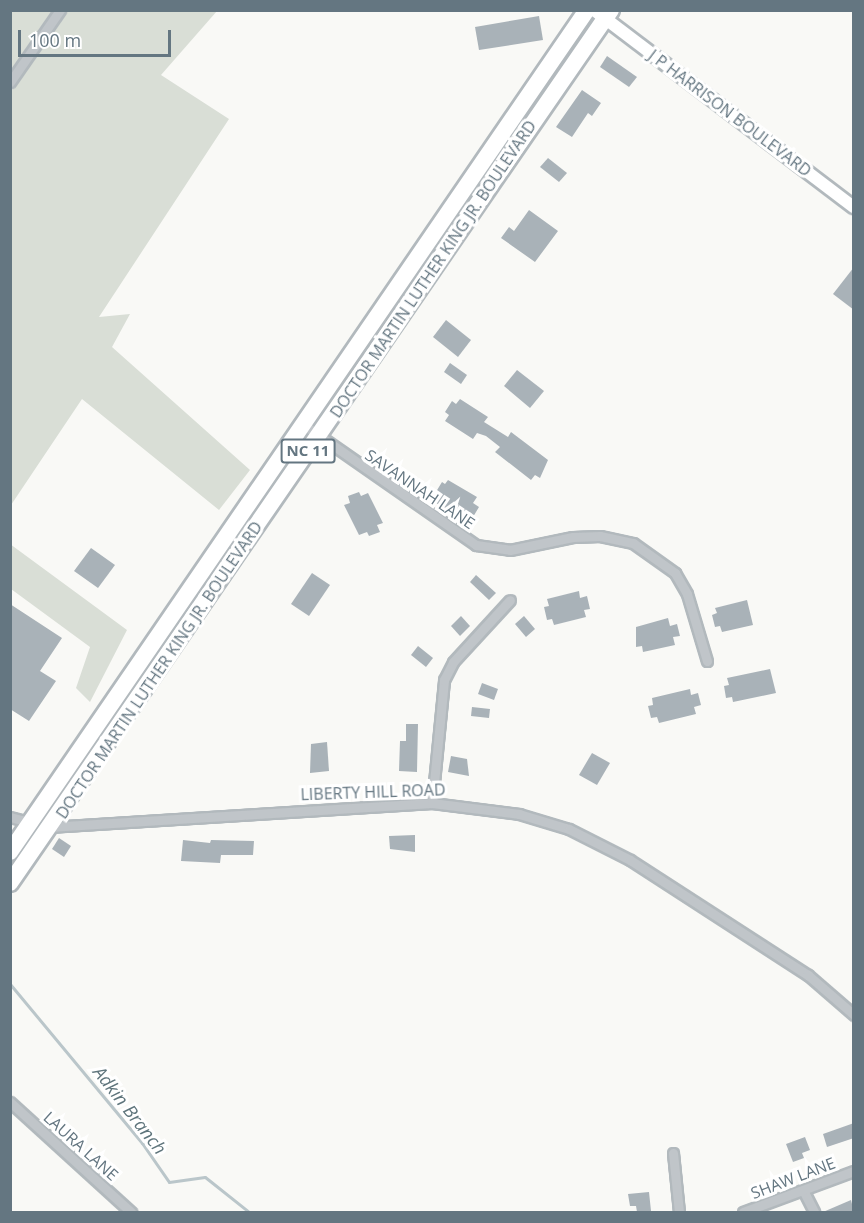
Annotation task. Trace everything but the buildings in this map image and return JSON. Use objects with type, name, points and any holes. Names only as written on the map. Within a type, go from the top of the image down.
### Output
[{"type":"highway","name":"DOCTOR MARTIN LUTHER KING JR. BOULEVARD","points":[[10,852],[587,10]]},
{"type":"highway","name":"DOCTOR MARTIN LUTHER KING JR. BOULEVARD","points":[[10,883],[51,827],[319,435],[604,13]]},
{"type":"street","points":[[10,82],[60,10]]},
{"type":"street","name":"J P HARRISON BOULEVARD","points":[[604,13],[854,207]]},
{"type":"street","name":"SAVANNAH LANE","points":[[304,425],[476,545],[510,550],[573,537],[600,536],[633,543],[675,573],[687,594],[707,661]]},
{"type":"street","points":[[432,802],[444,680],[453,662],[510,600]]},
{"type":"street","name":"LIBERTY HILL ROAD","points":[[10,817],[51,827],[432,802],[519,814],[607,846],[808,975],[854,1015]]},
{"type":"street","name":"LAURA LANE","points":[[10,1101],[131,1212]]},
{"type":"street","points":[[673,1153],[679,1212]]},
{"type":"street","name":"SHAW LANE","points":[[743,1212],[854,1171]]},
{"type":"street","points":[[803,1190],[814,1212]]},
{"type":"shaded area","points":[[11,11],[217,11],[161,75],[229,119],[99,317],[130,314],[112,347],[250,470],[219,510],[82,399],[11,505]]},
{"type":"shaded area","points":[[10,544],[127,630],[90,702],[76,688],[90,647],[11,589]]},
{"type":"waterway","name":"Adkin Branch","points":[[10,984],[142,1143],[169,1182],[205,1177],[249,1212]]}]
